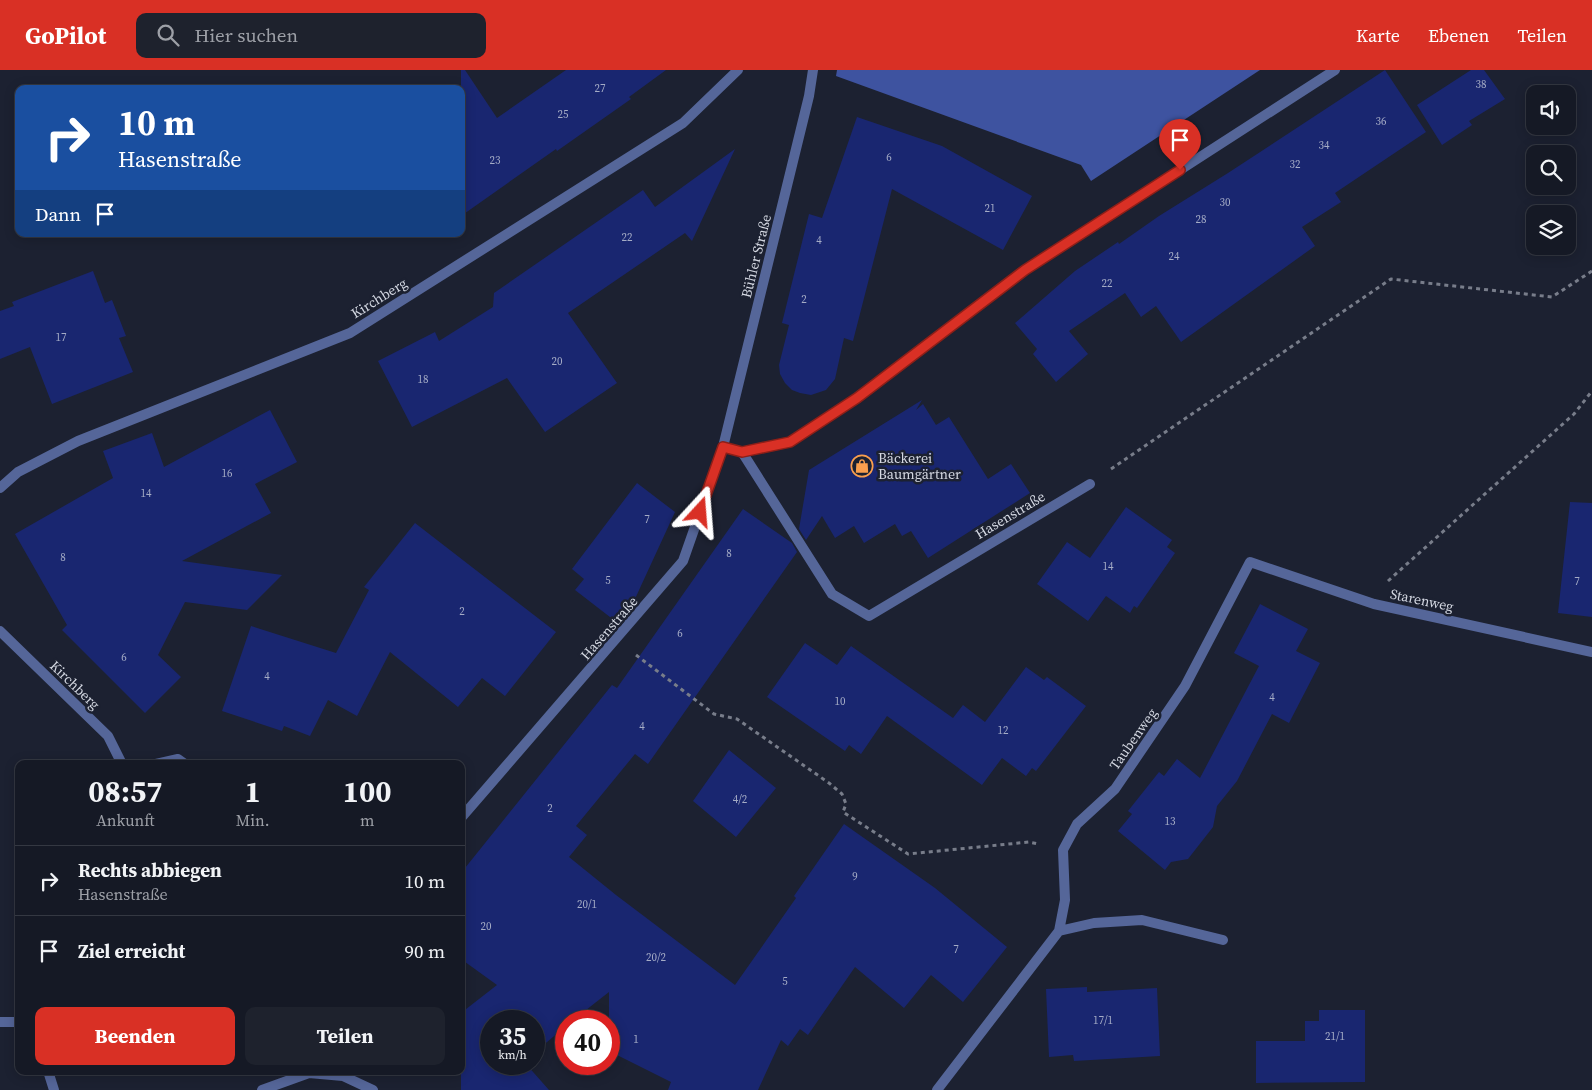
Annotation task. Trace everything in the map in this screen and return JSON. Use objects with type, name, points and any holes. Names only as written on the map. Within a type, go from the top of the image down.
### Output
[{"type":"street","name":"Kirchberg","points":[[0,488],[18,472],[78,441],[350,332],[683,123],[738,70]]},
{"type":"street","name":"Bühler Straße","points":[[723,447],[810,96],[813,70]]},
{"type":"street","points":[[723,447],[742,452],[790,442],[857,398],[1025,270],[1335,70]]},
{"type":"street","name":"Hasenstraße","points":[[465,813],[617,640],[683,561],[723,447]]},
{"type":"street","name":"Hasenstraße","points":[[742,452],[832,594],[870,616],[1090,484]]},
{"type":"street","name":"Starenweg","points":[[1250,562],[1374,604],[1592,652]]},
{"type":"street","name":"Taubenweg","points":[[937,1090],[1059,931],[1065,900],[1064,850],[1077,824],[1115,789],[1185,686],[1250,562]]},
{"type":"street","name":"Kirchberg","points":[[0,631],[108,736],[120,760]]},
{"type":"street","points":[[1059,931],[1094,923],[1142,920],[1223,940]]},
{"type":"street","points":[[0,1022],[15,1022]]},
{"type":"street","points":[[49,1075],[54,1090]]},
{"type":"street","points":[[262,1090],[303,1075]]},
{"type":"street","points":[[346,1075],[373,1090]]},
{"type":"path","points":[[1090,484],[1391,278],[1552,297],[1592,271]]},
{"type":"path","points":[[1374,604],[1383,585],[1574,414],[1592,391]]},
{"type":"path","points":[[617,640],[714,714],[737,719],[830,783],[842,794],[846,804],[843,812],[908,854],[1029,842],[1064,850]]},
{"type":"shaded area","points":[[837,70],[1260,70],[1091,181],[1081,165],[836,76]]},
{"type":"building","points":[[461,70],[465,70],[497,118],[566,70],[666,70],[629,97],[631,99],[465,213],[465,85],[461,85]]},
{"type":"building","points":[[1385,70],[1426,132],[1335,193],[1341,202],[1302,227],[1315,246],[1181,342],[1156,306],[1141,317],[1125,293],[1069,331],[1088,354],[1056,382],[1033,354],[1037,349],[1015,323],[1075,271]]},
{"type":"building","points":[[1471,70],[1484,70],[1505,99],[1469,121],[1472,125],[1442,145],[1417,105]]},
{"type":"building","points":[[857,117],[942,146],[1032,196],[1003,250],[892,189],[853,341],[844,338],[835,379],[826,390],[811,395],[800,393],[792,390],[780,374],[779,365],[789,325],[782,323],[809,214],[822,218]]},
{"type":"building","points":[[735,149],[692,241],[685,233],[568,313],[617,383],[545,432],[507,378],[412,427],[378,361],[435,332],[439,341],[493,307],[494,293],[643,190],[655,207]]},
{"type":"building","points":[[93,271],[105,303],[112,300],[126,336],[119,338],[133,372],[52,404],[30,347],[0,359],[0,311],[14,306],[12,302]]},
{"type":"building","points":[[922,400],[916,410],[923,404],[936,425],[949,417],[988,479],[1011,464],[1030,493],[928,558],[911,531],[902,536],[895,524],[864,543],[854,526],[835,538],[822,516],[806,540],[799,529],[809,470]]},
{"type":"building","points":[[270,410],[297,462],[255,484],[271,513],[182,561],[282,575],[247,610],[185,602],[158,655],[181,677],[145,713],[62,630],[67,625],[15,534],[113,478],[103,451],[152,433],[164,467]]},
{"type":"building","points":[[637,483],[675,512],[628,614],[619,624],[575,590],[584,579],[572,569]]},
{"type":"building","points":[[1570,502],[1592,503],[1592,617],[1558,613]]},
{"type":"building","points":[[1126,507],[1172,540],[1167,547],[1175,553],[1137,608],[1134,606],[1130,613],[1106,596],[1088,621],[1037,584],[1067,542],[1090,558]]},
{"type":"building","points":[[743,509],[792,543],[797,552],[648,764],[635,754],[576,826],[587,835],[569,857],[735,985],[796,898],[794,896],[844,824],[935,888],[1007,947],[963,1002],[931,975],[904,1008],[855,967],[808,1035],[800,1029],[788,1046],[781,1040],[758,1090],[668,1090],[671,1082],[620,1056],[620,1010],[609,1010],[609,992],[586,1010],[555,1010],[555,1035],[545,1044],[545,1010],[480,1010],[480,1075],[536,1075],[549,1090],[461,1090],[461,1075],[465,1075],[465,1010],[497,985],[465,962],[465,868],[612,685],[617,688]]},
{"type":"building","points":[[415,523],[556,632],[505,696],[482,678],[458,707],[390,652],[357,716],[328,700],[310,736],[284,726],[282,731],[222,711],[251,626],[336,653],[369,590],[364,587]]},
{"type":"building","points":[[1260,604],[1308,629],[1296,651],[1320,663],[1289,723],[1272,714],[1237,781],[1217,806],[1213,827],[1188,859],[1171,862],[1165,870],[1118,831],[1132,814],[1128,811],[1159,772],[1164,776],[1177,759],[1200,778],[1259,666],[1234,653]]},
{"type":"building","points":[[805,643],[837,665],[851,646],[953,718],[963,705],[985,722],[1026,667],[1044,680],[1047,677],[1086,706],[1036,771],[1032,768],[1026,776],[1002,758],[982,785],[887,716],[861,754],[849,745],[845,751],[767,697]]},
{"type":"building","points":[[729,750],[776,788],[736,837],[693,801]]},
{"type":"building","points":[[1087,987],[1087,992],[1157,988],[1160,1056],[1074,1061],[1073,1055],[1049,1057],[1046,989]]},
{"type":"building","points":[[1319,1010],[1365,1010],[1365,1082],[1256,1083],[1256,1041],[1305,1041],[1305,1021],[1319,1021]]},
{"type":"place","name":"Bäckerei Baumgärtner","points":[[862,466]]},
{"type":"route","points":[[700,512],[723,447],[742,452],[790,442],[857,398],[1025,270],[1180,170]]}]
